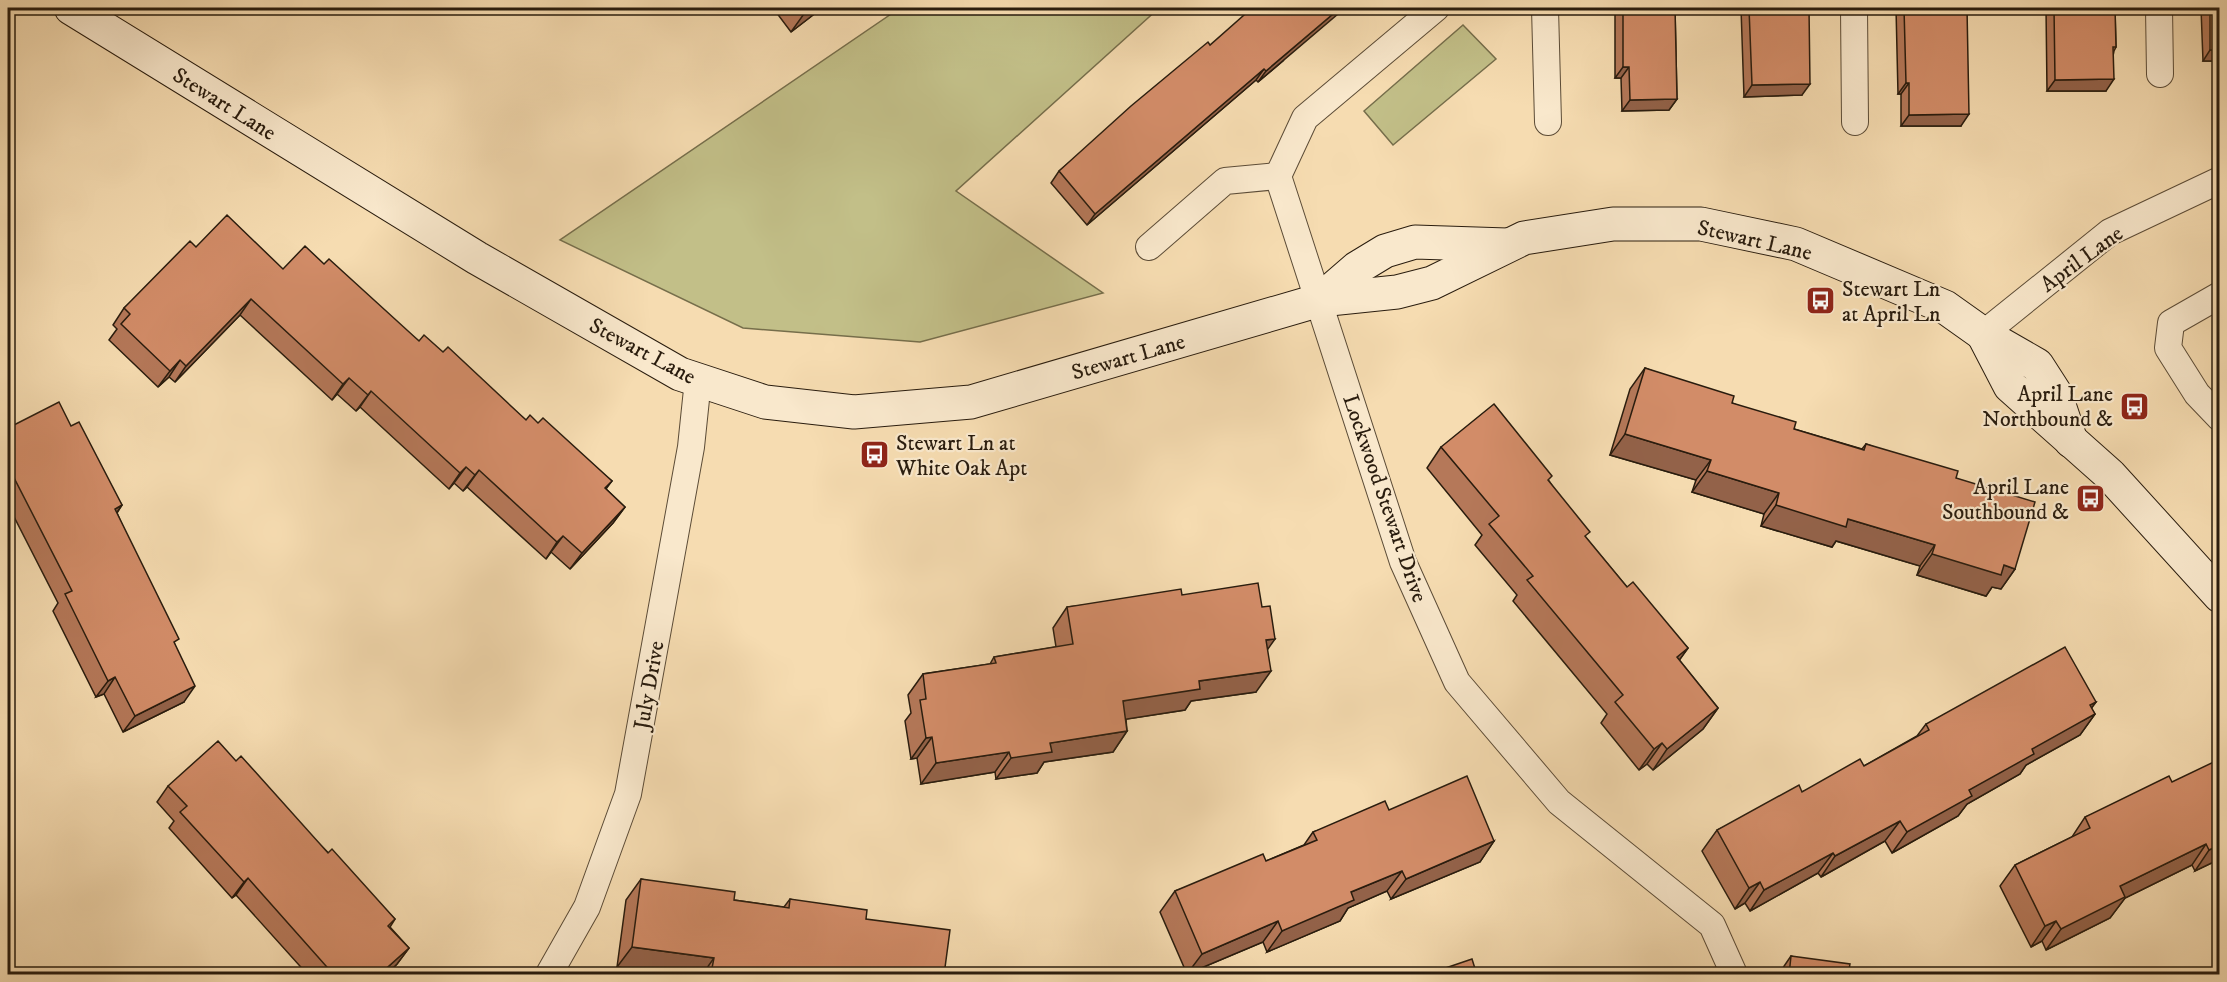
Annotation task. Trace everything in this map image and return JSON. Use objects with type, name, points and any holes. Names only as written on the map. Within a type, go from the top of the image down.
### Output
[{"type":"street","name":"Stewart Lane","points":[[71,8],[477,258],[680,374],[765,402],[854,412],[971,402],[1320,300],[1397,292],[1432,283],[1524,238],[1613,224],[1701,224],[1796,244],[1945,307],[1983,334],[2037,364],[2055,393],[2071,441],[2110,475],[2214,580]]},
{"type":"street","points":[[1149,247],[1225,181],[1278,176],[1305,118],[1436,8]]},
{"type":"street","points":[[1545,8],[1548,122]]},
{"type":"street","points":[[1854,8],[1856,122]]},
{"type":"street","points":[[2158,8],[2160,74]]},
{"type":"street","name":"Lockwood Stewart Drive","points":[[1278,176],[1404,562],[1456,682],[1559,802],[1712,926],[1734,975]]},
{"type":"street","name":"April Lane","points":[[1983,334],[2110,232],[2220,180]]},
{"type":"street","name":"Stewart Lane","points":[[1320,300],[1357,268],[1385,251],[1415,242],[1510,245]]},
{"type":"street","points":[[2219,417],[2197,394],[2168,348],[2171,322],[2220,295]]},
{"type":"street","name":"July Drive","points":[[549,975],[588,907],[628,794],[691,447],[698,380]]},
{"type":"shaded area","points":[[900,8],[1159,8],[956,191],[1103,293],[920,342],[743,328],[560,240]]},
{"type":"shaded area","points":[[1463,25],[1496,59],[1393,145],[1364,111]]},
{"type":"building","points":[[1252,8],[1340,8],[1266,71],[1264,69],[1095,214],[1059,171],[1131,106],[1208,42],[1210,45]]},
{"type":"building","points":[[1623,8],[1675,8],[1677,99],[1630,100],[1629,67],[1623,67]]},
{"type":"building","points":[[1749,8],[1809,8],[1810,84],[1752,85]]},
{"type":"building","points":[[1904,8],[1967,8],[1969,114],[1909,115]]},
{"type":"building","points":[[2054,8],[2115,8],[2114,79],[2055,80]]},
{"type":"building","points":[[2210,8],[2220,8],[2220,50],[2210,50]]},
{"type":"building","points":[[227,215],[283,269],[305,246],[324,264],[329,259],[419,341],[424,335],[443,352],[448,347],[526,420],[530,415],[538,423],[543,418],[612,481],[605,488],[625,507],[582,553],[563,536],[557,542],[479,470],[475,475],[466,467],[460,473],[371,391],[368,395],[349,378],[343,384],[251,299],[186,366],[180,360],[170,371],[121,324],[130,314],[124,308],[190,241],[196,247]]},
{"type":"building","points":[[1645,368],[1734,396],[1732,403],[1796,422],[1794,429],[1864,450],[1866,444],[1958,471],[1956,478],[2035,502],[2015,569],[2004,565],[2001,575],[1932,554],[1935,545],[1848,519],[1846,527],[1776,505],[1779,493],[1707,471],[1711,460],[1625,434]]},
{"type":"building","points":[[59,402],[71,426],[79,422],[122,505],[115,509],[179,639],[174,642],[195,686],[135,716],[115,677],[108,681],[65,594],[72,591],[8,466],[8,459],[12,457],[8,448],[8,428]]},
{"type":"building","points":[[1494,404],[1552,476],[1548,480],[1590,532],[1585,536],[1627,587],[1633,582],[1688,648],[1677,657],[1718,708],[1667,749],[1662,743],[1654,749],[1615,702],[1623,695],[1527,580],[1533,576],[1489,524],[1499,516],[1441,447]]},
{"type":"building","points":[[1258,583],[1262,607],[1270,606],[1275,639],[1266,640],[1271,671],[1199,681],[1200,689],[1123,701],[1127,731],[1050,743],[1052,752],[1011,758],[1009,752],[936,763],[932,737],[926,738],[920,700],[926,699],[923,674],[996,663],[994,657],[1073,644],[1067,607],[1181,589],[1182,595]]},
{"type":"building","points":[[2065,647],[2096,702],[2090,705],[2095,714],[2032,749],[2034,754],[1969,790],[1972,796],[1907,832],[1900,821],[1835,856],[1833,853],[1764,890],[1760,882],[1749,888],[1717,830],[1799,785],[1802,792],[1860,759],[1864,766],[1929,730],[1926,724]]},
{"type":"building","points":[[218,741],[236,761],[241,756],[328,853],[332,849],[395,919],[388,926],[409,948],[381,975],[334,975],[248,878],[244,882],[180,812],[187,806],[168,786]]},
{"type":"building","points":[[2220,759],[2220,845],[2209,850],[2206,844],[2120,886],[2125,897],[2061,929],[2056,921],[2045,926],[2015,865],[2090,828],[2085,817],[2169,776],[2172,782]]},
{"type":"building","points":[[1467,776],[1494,841],[1406,879],[1402,871],[1351,892],[1354,900],[1282,931],[1278,921],[1202,954],[1175,891],[1263,854],[1266,861],[1317,840],[1313,832],[1385,801],[1389,810]]},
{"type":"building","points":[[641,879],[735,892],[734,900],[789,908],[790,899],[867,910],[866,919],[950,930],[944,975],[822,975],[791,970],[790,975],[760,975],[712,968],[714,958],[632,947]]},
{"type":"building","points":[[1791,956],[1850,964],[1848,975],[1789,975]]},
{"type":"building","points":[[1472,959],[1477,975],[1425,975]]},
{"type":"place","name":"Stewart Ln at April Ln","points":[[1821,301]]},
{"type":"place","name":"April Lane Northbound &","points":[[2134,406]]},
{"type":"place","name":"Stewart Ln at White Oak Apt","points":[[875,455]]},
{"type":"place","name":"April Lane Southbound &","points":[[2090,499]]}]
